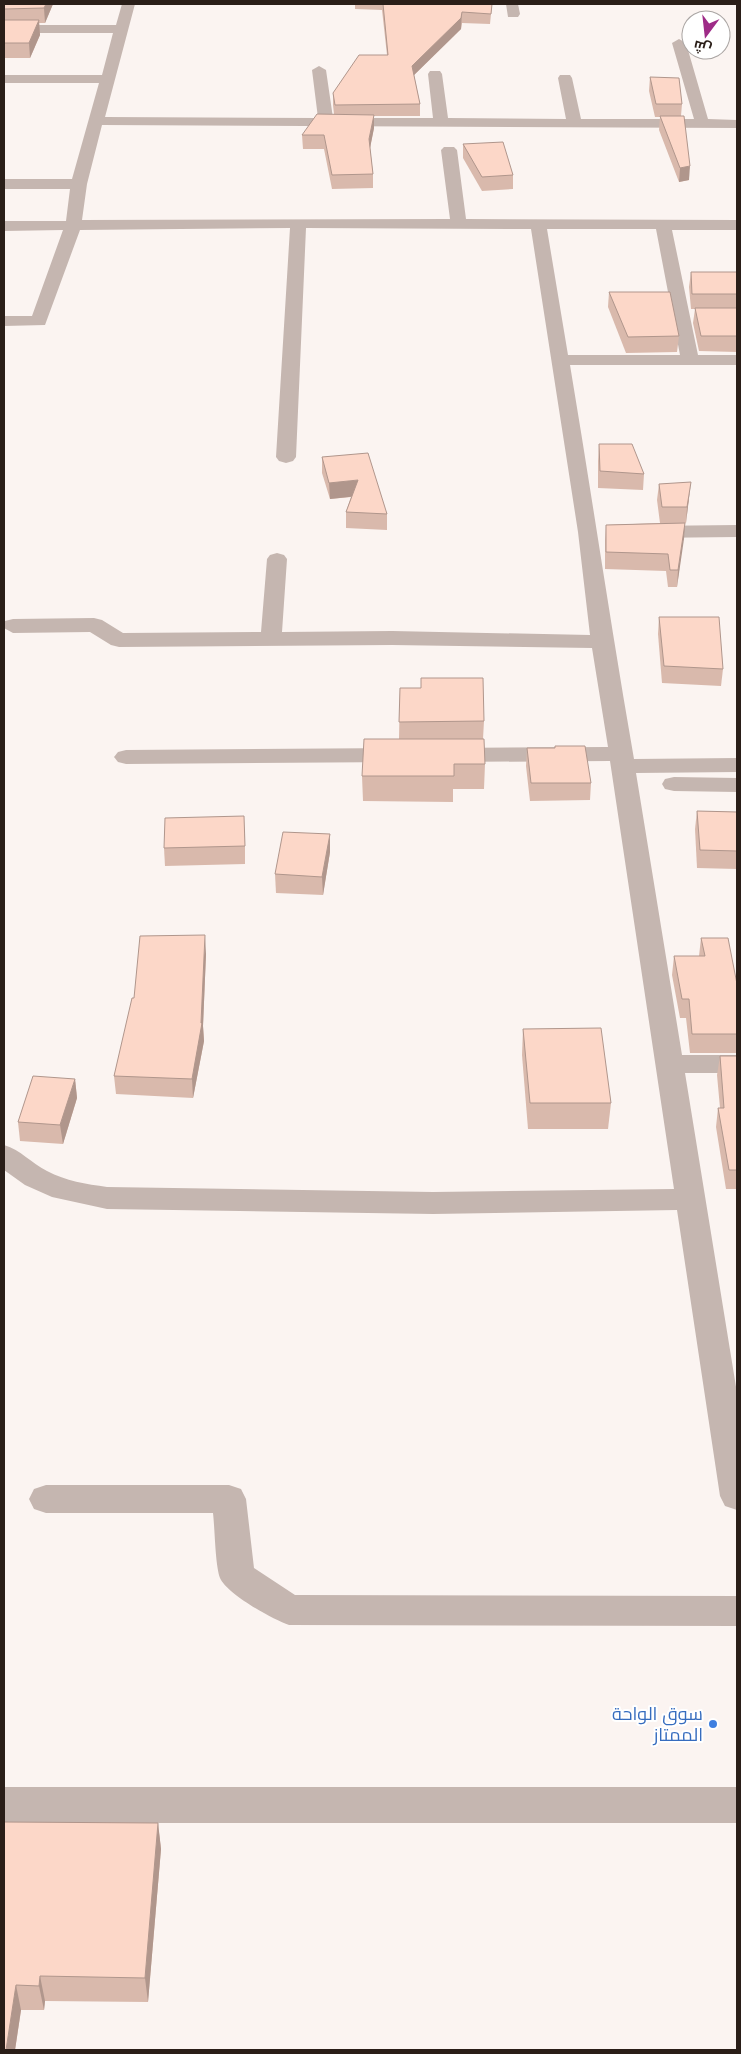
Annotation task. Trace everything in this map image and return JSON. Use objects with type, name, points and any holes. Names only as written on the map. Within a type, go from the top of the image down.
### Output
[{"type":"street","points":[[4,321],[39,321],[73,226],[79,184],[128,4]]},
{"type":"street","points":[[4,29],[121,30]]},
{"type":"street","points":[[679,43],[702,123]]},
{"type":"street","points":[[319,70],[326,122]]},
{"type":"street","points":[[435,74],[441,122]]},
{"type":"street","points":[[565,78],[574,123]]},
{"type":"street","points":[[4,79],[107,79]]},
{"type":"street","points":[[96,121],[737,124]]},
{"type":"street","points":[[449,150],[459,224]]},
{"type":"street","points":[[4,184],[79,184]]},
{"type":"street","points":[[286,457],[298,224]]},
{"type":"street","points":[[4,226],[298,224],[737,225]]},
{"type":"street","points":[[538,225],[542,240],[559,360],[608,532],[602,642],[737,1496]]},
{"type":"street","points":[[663,225],[690,360]]},
{"type":"street","points":[[682,316],[701,316]]},
{"type":"street","points":[[559,360],[737,360]]},
{"type":"street","points":[[608,532],[737,531]]},
{"type":"street","points":[[271,639],[277,559]]},
{"type":"street","points":[[12,626],[94,625],[119,640],[392,638],[602,642]]},
{"type":"street","points":[[126,757],[623,768],[737,765]]},
{"type":"street","points":[[623,768],[737,785]]},
{"type":"street","points":[[670,1064],[737,1064]]},
{"type":"street","points":[[4,1155],[35,1178],[63,1190],[106,1198],[433,1203],[691,1199]]},
{"type":"street","points":[[46,1499],[229,1499],[236,1576],[289,1610],[737,1611]]},
{"type":"street","points":[[4,1805],[737,1805]]},
{"type":"building","points":[[4,4],[46,4],[44,8],[4,9]]},
{"type":"building","points":[[383,4],[492,4],[491,14],[462,12],[461,18],[412,66],[420,104],[335,105],[333,93],[359,55],[388,55]]},
{"type":"building","points":[[4,20],[39,20],[29,43],[4,43]]},
{"type":"building","points":[[650,77],[679,78],[682,104],[656,104]]},
{"type":"building","points":[[317,114],[374,115],[369,139],[373,174],[332,175],[324,135],[302,135]]},
{"type":"building","points":[[660,116],[684,116],[690,166],[680,168]]},
{"type":"building","points":[[503,142],[513,175],[482,177],[463,144]]},
{"type":"building","points":[[691,272],[737,272],[737,294],[692,294]]},
{"type":"building","points":[[609,292],[670,292],[679,336],[628,337]]},
{"type":"building","points":[[695,308],[737,308],[737,336],[701,336]]},
{"type":"building","points":[[599,444],[632,444],[644,474],[600,471]]},
{"type":"building","points":[[368,453],[387,514],[346,512],[358,480],[329,483],[322,457]]},
{"type":"building","points":[[691,482],[687,507],[662,507],[659,484]]},
{"type":"building","points":[[685,523],[678,570],[670,570],[668,554],[606,552],[606,525]]},
{"type":"building","points":[[659,617],[719,617],[723,669],[664,666]]},
{"type":"building","points":[[421,678],[483,678],[484,721],[399,722],[400,688],[421,688]]},
{"type":"building","points":[[364,739],[484,739],[485,764],[454,764],[454,776],[362,776]]},
{"type":"building","points":[[555,746],[585,746],[591,783],[531,783],[527,748],[555,748]]},
{"type":"building","points":[[697,811],[737,812],[737,851],[700,850]]},
{"type":"building","points":[[244,816],[245,846],[164,848],[165,818]]},
{"type":"building","points":[[283,832],[330,834],[322,877],[275,874]]},
{"type":"building","points":[[205,935],[202,1023],[192,1079],[114,1076],[132,998],[134,998],[140,936]]},
{"type":"building","points":[[701,938],[728,938],[737,984],[737,1034],[692,1034],[689,999],[682,999],[674,956],[705,956]]},
{"type":"building","points":[[601,1028],[611,1103],[530,1103],[523,1029]]},
{"type":"building","points":[[720,1056],[737,1056],[737,1170],[729,1170],[718,1108],[724,1108]]},
{"type":"building","points":[[33,1076],[75,1079],[60,1125],[18,1122]]},
{"type":"building","points":[[4,1822],[158,1823],[145,1978],[40,1976],[39,1986],[16,1985],[6,2050],[4,2050]]},
{"type":"place","name":"سوق الواحة الممتاز","points":[[713,1724]]}]
